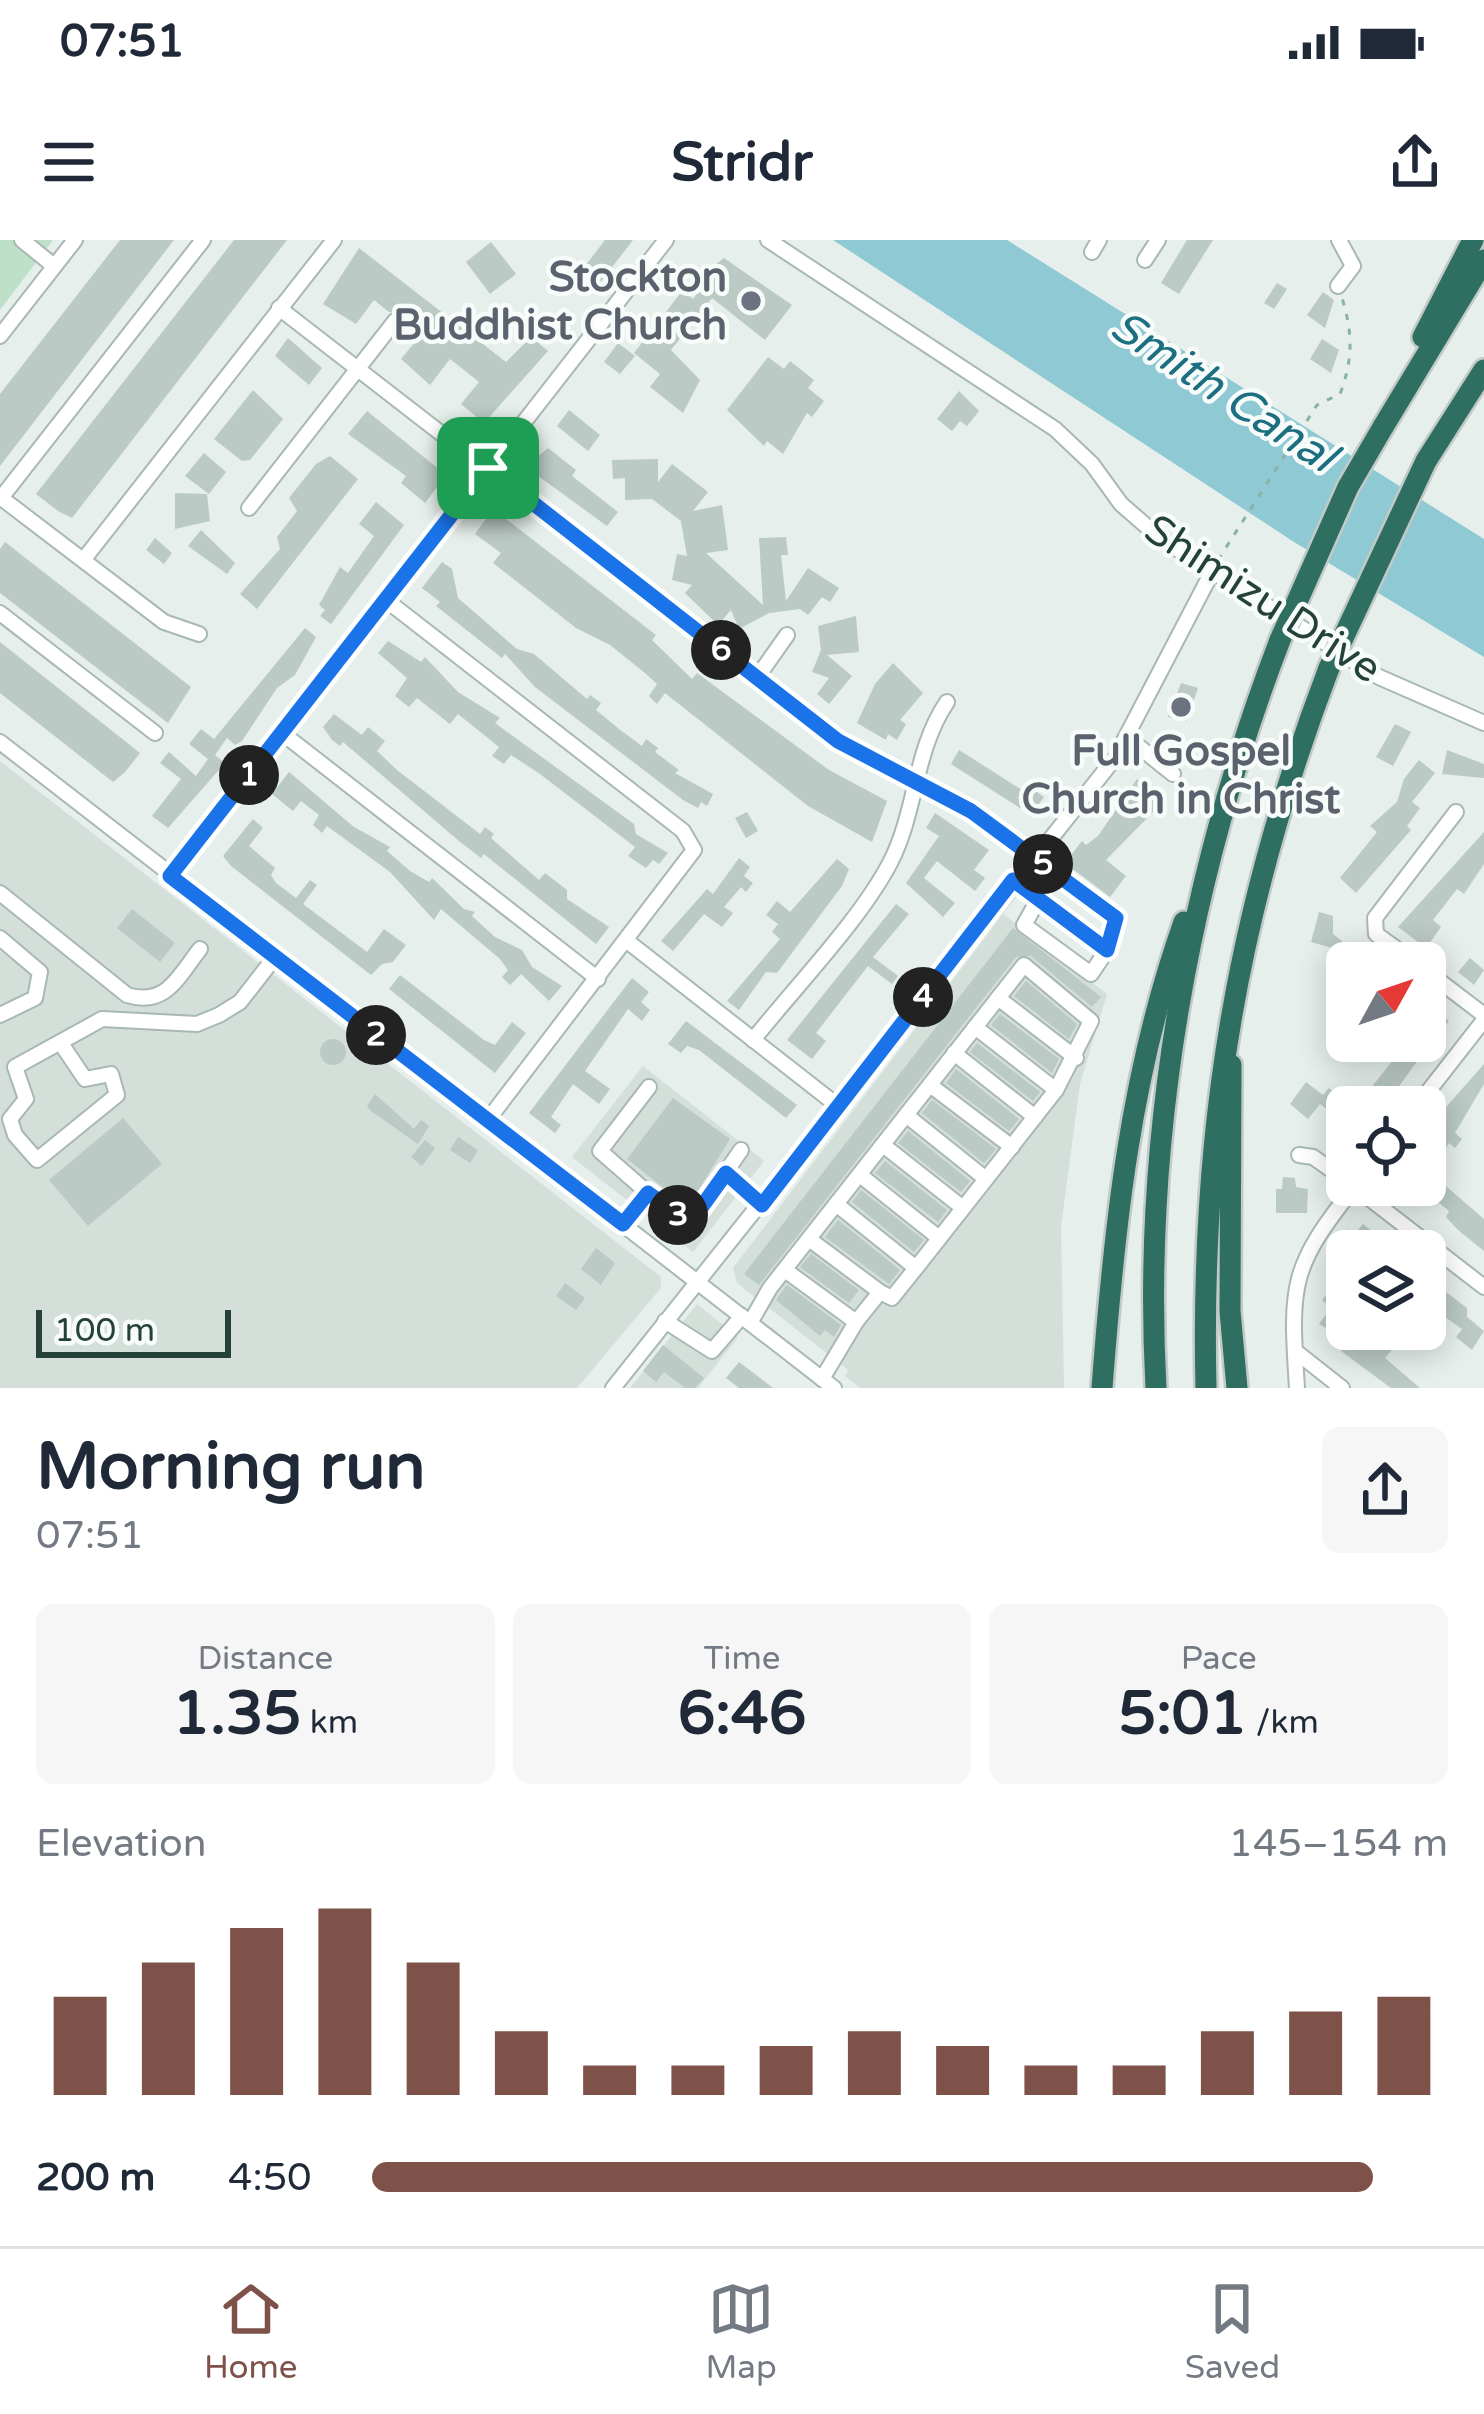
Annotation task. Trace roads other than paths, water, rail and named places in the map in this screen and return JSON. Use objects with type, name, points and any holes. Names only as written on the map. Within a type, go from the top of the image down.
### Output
[{"type":"highway","points":[[1403,388],[1435,307],[1474,240]]},
{"type":"highway","points":[[1102,1388],[1120,1180],[1165,975],[1280,640],[1338,508],[1403,388],[1484,260]]},
{"type":"highway","points":[[1205,1388],[1211,1131],[1232,1005],[1281,799],[1328,668],[1426,461],[1484,370]]},
{"type":"highway","points":[[1463,405],[1484,384]]},
{"type":"highway","points":[[1156,1388],[1156,1193],[1166,1098],[1191,942],[1218,825]]},
{"type":"highway","points":[[1232,1005],[1229,1257],[1238,1388]]},
{"type":"street","points":[[22,240],[55,266]]},
{"type":"street","points":[[0,336],[75,240]]},
{"type":"street","points":[[199,634],[164,622],[0,497],[203,240]]},
{"type":"street","points":[[84,560],[334,240]]},
{"type":"street","points":[[170,876],[666,240]]},
{"type":"street","name":"Shimizu Drive","points":[[768,240],[1055,429],[1092,464],[1121,504],[1212,572],[1379,676],[1484,723]]},
{"type":"street","points":[[1145,260],[1158,240]]},
{"type":"street","points":[[1338,286],[1353,266],[1339,240]]},
{"type":"street","points":[[279,308],[848,748],[971,811],[1116,918],[1107,950],[1091,974],[1024,925],[1038,900]]},
{"type":"street","points":[[249,508],[395,321]]},
{"type":"street","points":[[613,1388],[1128,738],[1212,572]]},
{"type":"street","points":[[386,600],[683,831],[694,850],[487,1121]]},
{"type":"street","points":[[0,613],[155,733]]},
{"type":"street","points":[[756,679],[788,635]]},
{"type":"street","points":[[754,1040],[889,865],[919,760],[947,702]]},
{"type":"street","points":[[282,733],[598,979]]},
{"type":"street","points":[[1128,738],[1173,774]]},
{"type":"street","points":[[0,742],[828,1383],[856,1322],[880,1292]]},
{"type":"street","points":[[1389,942],[1374,930],[1375,918],[1456,812]]},
{"type":"street","points":[[1013,880],[1107,950]]},
{"type":"street","points":[[0,893],[127,995],[144,1000],[163,996],[200,949]]},
{"type":"street","points":[[0,938],[40,972],[35,998],[0,1015]]},
{"type":"street","points":[[626,941],[838,1106]]},
{"type":"street","points":[[60,1042],[85,1078],[111,1075],[116,1095],[37,1160],[15,1135],[10,1119],[26,1100],[14,1067],[102,1019],[196,1024],[208,1019],[240,1002],[275,957]]},
{"type":"street","points":[[664,1321],[712,1351],[746,1319],[1024,965],[1091,1021],[1056,1090],[892,1298],[809,1239]]},
{"type":"street","points":[[1432,1086],[1484,1017],[1446,987]]},
{"type":"street","points":[[998,998],[1076,1058]]},
{"type":"street","points":[[975,1027],[1056,1090]]},
{"type":"street","points":[[954,1054],[1035,1117]]},
{"type":"street","points":[[930,1084],[1012,1147]]},
{"type":"street","points":[[649,1087],[600,1151],[690,1223],[741,1150]]},
{"type":"street","points":[[906,1115],[986,1179]]},
{"type":"street","points":[[883,1145],[963,1208]]},
{"type":"street","points":[[1299,1156],[1313,1156],[1326,1165]]},
{"type":"street","points":[[726,1173],[762,1205]]},
{"type":"street","points":[[860,1175],[939,1238]]},
{"type":"street","points":[[623,1224],[648,1193]]},
{"type":"street","points":[[836,1204],[916,1268]]},
{"type":"street","points":[[1298,1388],[1293,1303],[1299,1268],[1337,1206]]},
{"type":"street","points":[[1381,1206],[1484,1287]]},
{"type":"street","points":[[785,1270],[856,1322]]},
{"type":"street","points":[[1295,1351],[1342,1388]]},
{"type":"water","name":"Smith Canal","points":[[833,240],[1007,240],[1484,539],[1484,657],[1294,542]]},
{"type":"place","name":"Stockton Buddhist Church","points":[[751,301]]},
{"type":"place","name":"Full Gospel Church in Christ","points":[[1181,707]]}]
